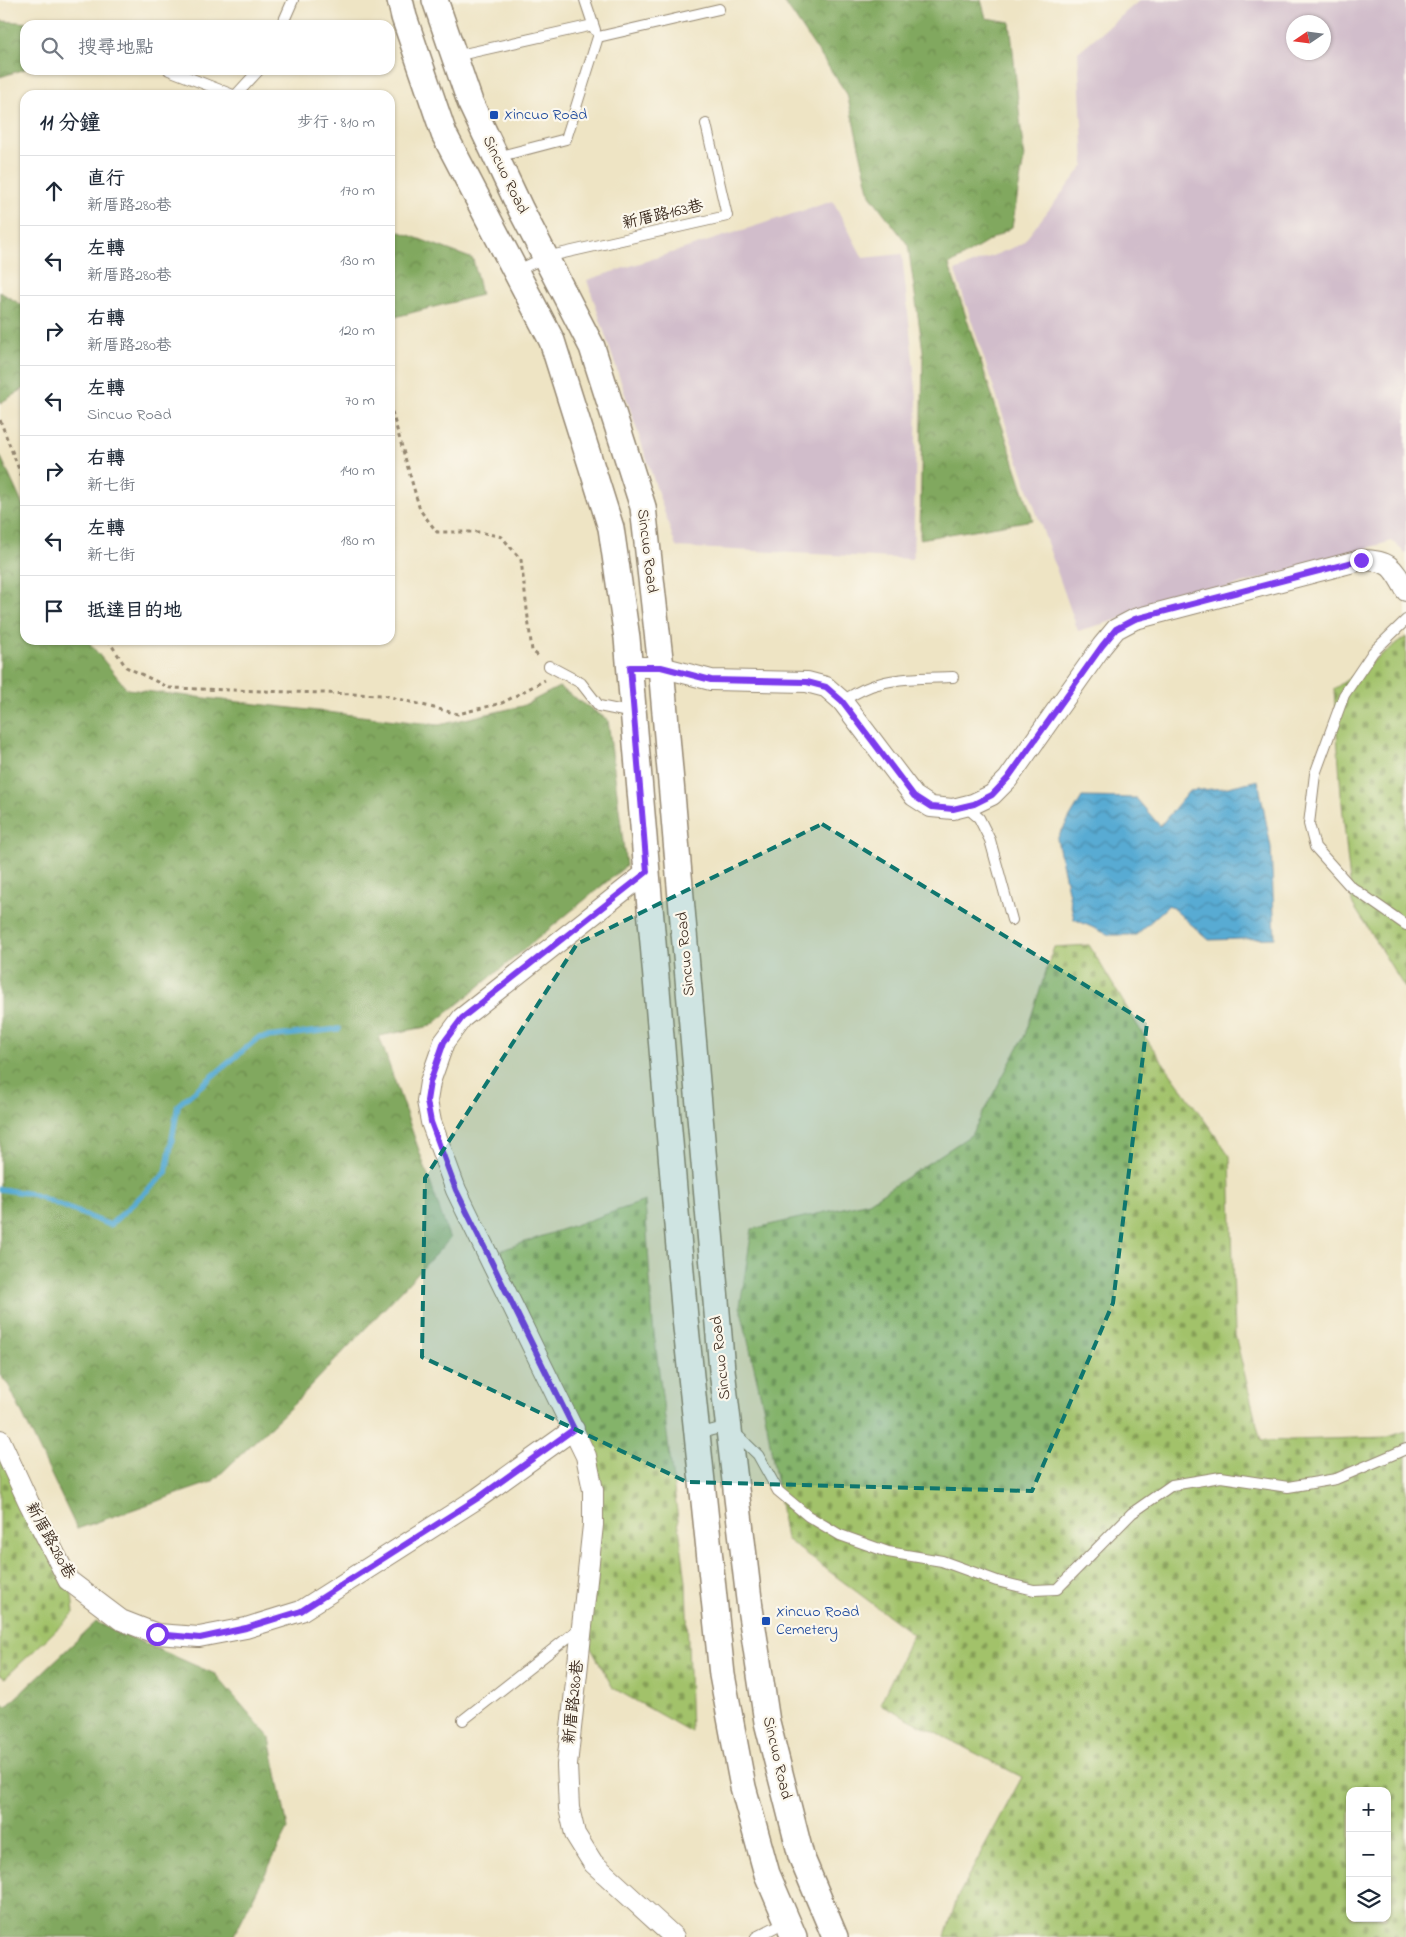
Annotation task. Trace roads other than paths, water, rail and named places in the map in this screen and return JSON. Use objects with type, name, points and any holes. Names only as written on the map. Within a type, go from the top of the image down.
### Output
[{"type":"street","name":"Sincuo Road","points":[[400,0],[404,17],[444,134],[552,341],[612,528],[630,667],[685,1318],[722,1675],[741,1778],[768,1874],[790,1929]]},
{"type":"street","name":"Sincuo Road","points":[[435,0],[470,102],[496,158],[592,347],[643,507],[661,667],[722,1370],[750,1608],[767,1722],[801,1856],[835,1937]]},
{"type":"street","points":[[630,667],[661,667],[711,680],[807,682],[826,687],[842,701],[914,796],[931,807],[953,809],[992,795],[1008,778],[1102,646],[1116,629],[1135,619],[1361,560],[1375,560],[1387,563],[1394,570],[1406,591]]},
{"type":"street","points":[[642,809],[673,808]]},
{"type":"street","name":"新厝路280巷","points":[[647,872],[462,1018],[444,1042],[430,1082],[427,1101],[431,1122],[456,1190],[574,1429],[586,1456],[593,1490],[593,1525],[567,1765],[569,1808],[575,1834],[593,1863],[674,1937]]},
{"type":"street","name":"新厝路280巷","points":[[0,1440],[68,1580],[121,1620],[157,1634],[200,1638],[246,1628],[301,1611],[478,1498],[574,1429]]},
{"type":"lane","points":[[284,20],[293,0]]},
{"type":"lane","points":[[496,158],[566,139],[598,37],[585,0]]},
{"type":"lane","points":[[598,37],[719,9]]},
{"type":"lane","points":[[454,57],[593,24]]},
{"type":"lane","points":[[182,75],[221,90]]},
{"type":"lane","points":[[239,90],[254,75]]},
{"type":"lane","name":"新厝路163巷","points":[[515,272],[546,257],[727,216],[706,124]]},
{"type":"lane","points":[[1406,620],[1373,652],[1344,695],[1315,774],[1309,824],[1315,847],[1350,886],[1406,925]]},
{"type":"lane","points":[[549,666],[581,683],[599,706],[634,713]]},
{"type":"lane","points":[[842,701],[862,690],[879,684],[915,678],[953,677]]},
{"type":"lane","points":[[965,806],[979,818],[990,840],[1012,920]]},
{"type":"lane","points":[[697,1434],[728,1426],[758,1455],[778,1490],[808,1516],[840,1535],[888,1552],[942,1561],[997,1581],[1034,1590],[1056,1589],[1132,1513],[1172,1486],[1221,1477],[1288,1487],[1336,1479],[1406,1449]]},
{"type":"lane","points":[[463,1720],[582,1626]]},
{"type":"lane","points":[[756,1937],[790,1929]]},
{"type":"water","points":[[1258,780],[1271,847],[1275,938],[1209,940],[1169,905],[1136,935],[1109,935],[1074,919],[1057,839],[1082,797],[1136,798],[1160,826],[1189,791],[1224,788]]},
{"type":"waterway","points":[[0,1189],[32,1194],[110,1225],[166,1173],[178,1105],[258,1038],[339,1029]]},
{"type":"place","name":"Xincuo Road","points":[[494,115]]},
{"type":"place","name":"Xincuo Road Cemetery","points":[[766,1621]]}]
